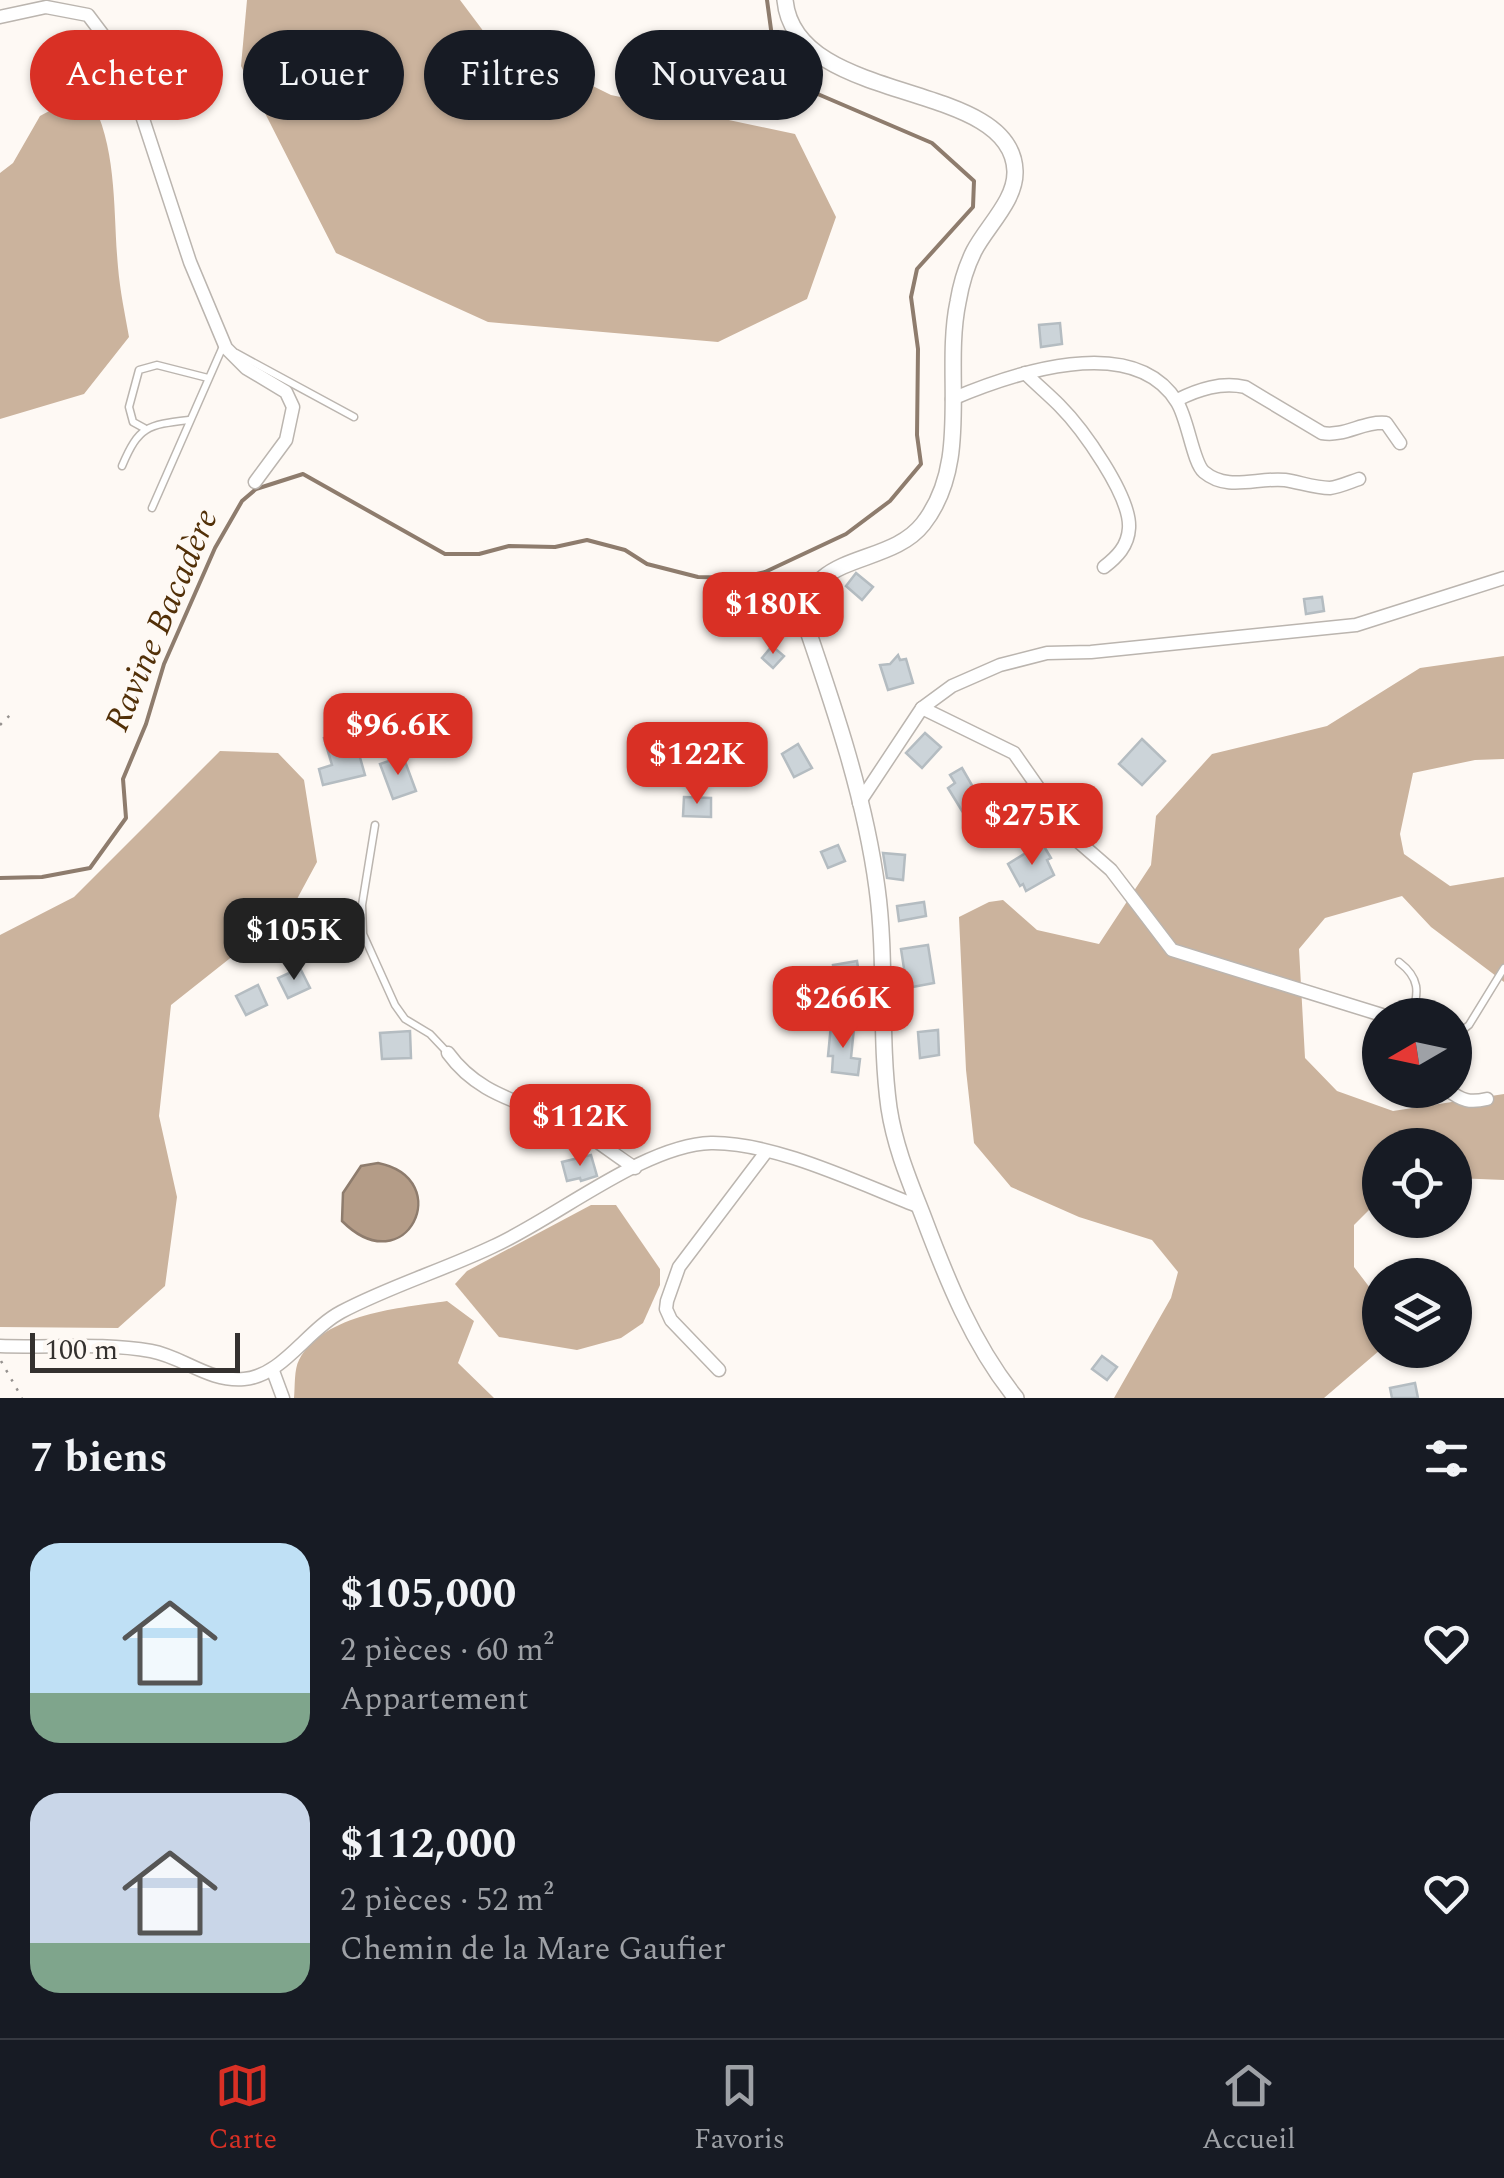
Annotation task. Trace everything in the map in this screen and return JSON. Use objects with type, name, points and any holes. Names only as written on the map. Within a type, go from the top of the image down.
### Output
[{"type":"street","points":[[785,0],[786,14],[796,36],[808,47],[840,67],[978,118],[1006,145],[1015,171],[1011,191],[974,250],[960,290],[952,334],[952,429],[946,476],[922,526],[905,542],[824,576],[809,596],[806,624],[827,679],[877,887],[889,1106],[903,1168],[952,1293],[1016,1398]]},
{"type":"street","points":[[0,17],[46,7],[88,15],[125,64],[190,262],[225,345],[246,368],[286,392],[293,406],[286,440],[255,482]]},
{"type":"street","points":[[952,399],[1025,372],[1078,364],[1127,366],[1154,376],[1177,400],[1191,432],[1196,462],[1201,470],[1222,482],[1278,480],[1333,488],[1359,479]]},
{"type":"street","points":[[1025,372],[1075,424],[1126,511],[1130,526],[1127,540],[1118,556],[1104,567]]},
{"type":"street","points":[[1177,400],[1196,390],[1231,384],[1245,388],[1322,434],[1333,435],[1373,422],[1386,423],[1400,443]]},
{"type":"street","points":[[859,803],[922,708],[952,686],[1000,665],[1046,653],[1343,627],[1504,578]]},
{"type":"street","points":[[922,708],[1014,753],[1072,836],[1111,870],[1172,950],[1362,1009]]},
{"type":"street","points":[[448,1053],[462,1072],[484,1089],[574,1127],[635,1168]]},
{"type":"street","points":[[1472,1103],[1487,1100]]},
{"type":"street","points":[[0,1346],[156,1351],[212,1376],[245,1380],[272,1371],[310,1332],[336,1315],[496,1246],[635,1168],[676,1150],[707,1143],[739,1144],[821,1168],[920,1208]]},
{"type":"street","points":[[719,1370],[672,1320],[666,1301],[679,1267],[766,1152]]},
{"type":"street","points":[[272,1371],[283,1398]]},
{"type":"lane","points":[[152,508],[225,345],[354,417]]},
{"type":"lane","points":[[144,428],[133,422],[128,407],[139,370],[158,365],[209,378]]},
{"type":"lane","points":[[122,466],[144,428],[190,420]]},
{"type":"lane","points":[[375,825],[362,904],[362,934],[395,1005],[448,1053]]},
{"type":"lane","points":[[1399,962],[1411,971],[1419,992],[1417,998]]},
{"type":"lane","points":[[1472,1020],[1504,968]]},
{"type":"path","points":[[0,725],[14,711]]},
{"type":"path","points":[[0,1360],[22,1398]]},
{"type":"shaded area","points":[[247,0],[460,0],[482,30],[424,30],[424,120],[595,120],[595,87],[615,96],[615,120],[729,120],[795,134],[836,217],[807,299],[718,342],[488,322],[336,253],[268,120],[404,120],[404,30],[244,30]]},
{"type":"shaded area","points":[[38,120],[100,120],[113,181],[119,276],[129,337],[84,394],[0,419],[0,173],[13,163]]},
{"type":"shaded area","points":[[1504,656],[1504,759],[1475,760],[1413,773],[1400,834],[1404,854],[1450,886],[1504,877],[1504,982],[1431,927],[1402,896],[1325,918],[1299,949],[1305,1058],[1337,1091],[1362,1100],[1362,1108],[1472,1108],[1472,1099],[1504,1094],[1504,1180],[1472,1179],[1472,1128],[1362,1128],[1362,1217],[1354,1225],[1354,1267],[1362,1277],[1362,1365],[1324,1398],[1114,1398],[1171,1298],[1178,1272],[1152,1240],[1079,1217],[1011,1187],[974,1143],[966,1070],[959,917],[989,902],[1003,900],[1037,930],[1099,944],[1151,865],[1156,816],[1212,754],[1327,726],[1420,668]]},
{"type":"shaded area","points":[[220,751],[278,753],[304,780],[317,862],[297,899],[171,1005],[159,1116],[177,1197],[165,1286],[118,1328],[0,1327],[0,935],[74,897]]},
{"type":"shaded area","points":[[378,1163],[402,1173],[415,1188],[418,1205],[414,1222],[402,1235],[386,1241],[365,1238],[342,1221],[343,1193],[361,1166]]},
{"type":"shaded area","points":[[591,1205],[616,1205],[660,1269],[660,1285],[643,1323],[621,1338],[577,1350],[499,1337],[455,1284],[467,1271]]},
{"type":"shaded area","points":[[447,1301],[474,1321],[458,1363],[494,1398],[294,1398],[299,1360],[326,1332],[387,1310]]},
{"type":"building","points":[[1060,323],[1062,344],[1041,347],[1039,325]]},
{"type":"building","points":[[856,573],[873,587],[862,600],[846,586]]},
{"type":"building","points":[[1322,597],[1324,611],[1306,614],[1304,599]]},
{"type":"building","points":[[772,646],[784,656],[773,668],[762,658]]},
{"type":"building","points":[[898,655],[900,660],[906,659],[913,683],[888,690],[880,665],[890,664]]},
{"type":"building","points":[[389,708],[419,729],[406,746],[377,726]]},
{"type":"building","points":[[346,731],[349,742],[355,740],[365,775],[323,785],[319,769],[332,765],[324,738]]},
{"type":"building","points":[[925,733],[941,747],[922,768],[906,753]]},
{"type":"building","points":[[1142,739],[1165,761],[1142,785],[1119,764]]},
{"type":"building","points":[[798,744],[812,768],[794,777],[782,754]]},
{"type":"building","points":[[403,756],[416,791],[393,799],[380,764]]},
{"type":"building","points":[[962,768],[980,799],[962,811],[948,788],[955,783],[950,775]]},
{"type":"building","points":[[684,797],[711,798],[711,817],[683,816]]},
{"type":"building","points":[[1042,843],[1051,858],[1047,860],[1054,875],[1026,891],[1008,864]]},
{"type":"building","points":[[838,845],[845,861],[828,868],[821,852]]},
{"type":"building","points":[[883,853],[905,855],[903,880],[887,878]]},
{"type":"building","points":[[924,902],[926,916],[899,921],[897,906]]},
{"type":"building","points":[[928,945],[934,983],[907,988],[901,949]]},
{"type":"building","points":[[857,961],[861,987],[837,991],[833,965]]},
{"type":"building","points":[[300,968],[310,988],[288,998],[278,978]]},
{"type":"building","points":[[258,985],[267,1005],[246,1015],[236,996]]},
{"type":"building","points":[[831,1025],[854,1028],[851,1058],[860,1059],[858,1075],[832,1072],[833,1056],[828,1056]]},
{"type":"building","points":[[938,1030],[939,1055],[920,1058],[918,1032]]},
{"type":"building","points":[[410,1031],[411,1058],[382,1059],[380,1033]]},
{"type":"building","points":[[591,1155],[597,1176],[567,1181],[562,1162]]},
{"type":"building","points":[[1102,1356],[1117,1367],[1107,1380],[1092,1369]]},
{"type":"building","points":[[1415,1383],[1418,1398],[1392,1398],[1390,1388]]},
{"type":"waterway","name":"Ravine Bacadère","points":[[0,878],[42,877],[90,868],[126,818],[123,779],[146,724],[164,664],[215,548],[242,501],[256,489],[303,474],[445,554],[479,554],[509,546],[555,547],[587,540],[625,550],[647,564],[698,577],[739,578],[765,572],[846,534],[890,501],[921,464],[917,435],[918,349],[911,297],[917,269],[973,207],[974,181],[932,143],[806,89],[787,69],[773,44],[767,0]]}]
